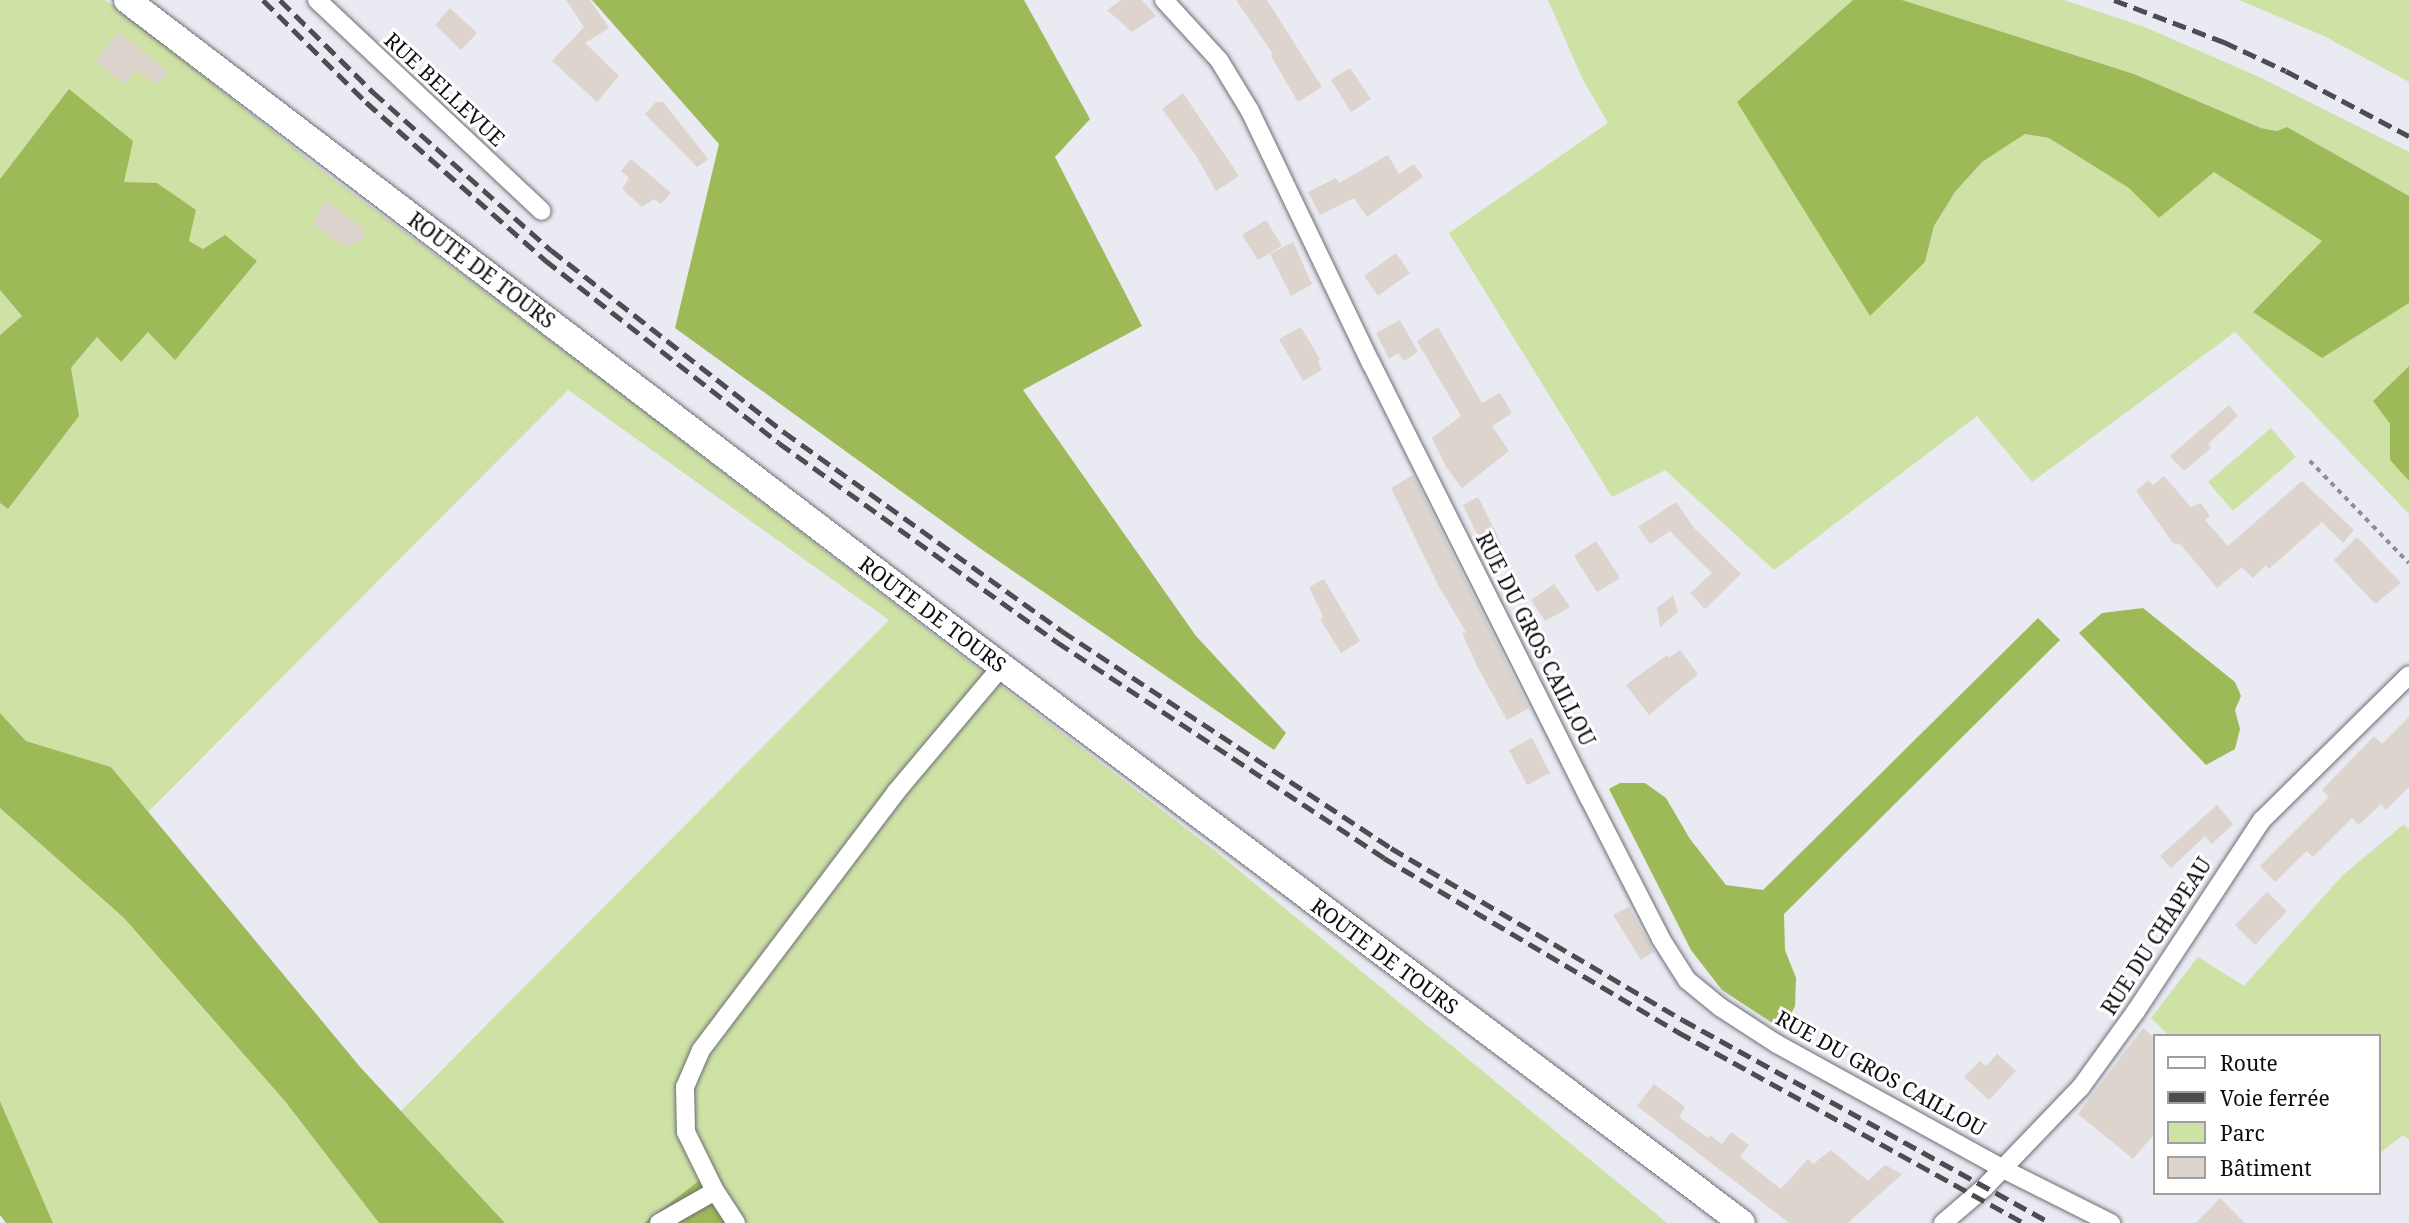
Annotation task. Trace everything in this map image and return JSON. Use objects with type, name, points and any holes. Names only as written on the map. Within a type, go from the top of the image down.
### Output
[{"type":"main road","name":"ROUTE DE TOURS","points":[[127,0],[1002,666],[1742,1223]]},
{"type":"street","name":"RUE BELLEVUE","points":[[317,0],[542,211]]},
{"type":"street","name":"RUE DU GROS CAILLOU","points":[[1164,0],[1219,61],[1250,111],[1377,375],[1577,774],[1661,939],[1687,980],[1720,1007],[1777,1044],[2003,1169],[2110,1223]]},
{"type":"street","points":[[736,1223],[715,1191],[686,1132],[685,1087],[701,1050],[896,792],[1002,666]]},
{"type":"street","name":"RUE DU CHAPEAU","points":[[1943,1223],[2003,1169],[2081,1087],[2262,820],[2409,676]]},
{"type":"street","points":[[659,1223],[715,1191]]},
{"type":"path","points":[[2310,461],[2409,563]]},
{"type":"green space","points":[[0,0],[105,0],[126,15],[328,175],[606,382],[1219,854],[1667,1223],[732,1223],[704,1178],[644,1223],[505,1223],[401,1111],[889,620],[568,390],[148,812],[111,767],[26,741],[0,713],[0,503],[8,509],[71,368],[98,336],[148,332],[175,359],[257,261],[203,249],[189,241],[196,210],[124,182],[69,90],[0,179]]},
{"type":"green space","points":[[592,0],[1024,0],[1090,119],[1055,157],[1142,326],[1023,390],[1196,636],[1286,733],[1274,750],[981,549],[675,328],[719,144]]},
{"type":"green space","points":[[1548,0],[1853,0],[1737,103],[1925,262],[1934,226],[1955,192],[1982,162],[2025,134],[2049,138],[2130,188],[2159,218],[2214,171],[2323,241],[2253,312],[2322,357],[2409,303],[2409,366],[2373,401],[2390,424],[2390,460],[2409,481],[2409,514],[2235,332],[2032,482],[1977,416],[1774,570],[1665,470],[1612,497],[1449,233],[1608,123],[1582,78]]},
{"type":"green space","points":[[1853,0],[1902,0],[2134,74],[2261,128],[2277,131],[2287,127],[2409,196],[2409,303],[2322,358],[2253,312],[2322,241],[2214,172],[2159,218],[2129,188],[2049,138],[2025,134],[1982,162],[1955,192],[1934,226],[1925,262],[1870,316],[1737,102]]},
{"type":"green space","points":[[1902,0],[2064,0],[2147,28],[2257,76],[2409,152],[2409,196],[2287,127],[2277,131],[2261,128],[2134,74]]},
{"type":"green space","points":[[2239,0],[2409,0],[2409,82],[2324,36]]},
{"type":"green space","points":[[69,89],[133,141],[124,182],[157,183],[196,210],[189,241],[203,249],[225,235],[257,261],[175,360],[148,332],[121,362],[97,337],[71,368],[79,416],[8,509],[0,503],[0,335],[22,316],[0,290],[0,179]]},
{"type":"green space","points":[[0,290],[22,316],[0,335]]},
{"type":"green space","points":[[2409,366],[2409,481],[2390,460],[2390,424],[2373,401]]},
{"type":"green space","points":[[2271,428],[2296,457],[2233,511],[2208,482]]},
{"type":"green space","points":[[2143,608],[2235,682],[2241,696],[2235,710],[2240,729],[2235,749],[2206,765],[2079,633],[2102,613]]},
{"type":"green space","points":[[2038,618],[2060,640],[1784,914],[1785,950],[1796,978],[1795,1006],[1783,1030],[1722,990],[1691,950],[1609,789],[1620,783],[1645,783],[1666,798],[1690,839],[1726,885],[1763,890]]},
{"type":"green space","points":[[0,713],[26,741],[111,767],[361,1068],[505,1223],[379,1223],[284,1100],[124,918],[0,808]]},
{"type":"green space","points":[[0,808],[124,918],[284,1100],[379,1223],[53,1223],[0,1101]]},
{"type":"green space","points":[[2404,824],[2409,830],[2409,1140],[2403,1135],[2381,1152],[2381,1034],[2167,1034],[2151,1018],[2198,957],[2244,986],[2342,876]]},
{"type":"green space","points":[[0,1101],[53,1223],[6,1223],[0,1215]]},
{"type":"green space","points":[[704,1177],[732,1223],[644,1223]]},
{"type":"building","points":[[566,0],[590,0],[609,28],[585,43],[619,76],[597,102],[552,61],[584,27]]},
{"type":"building","points":[[1121,0],[1142,0],[1156,16],[1132,32],[1107,10]]},
{"type":"building","points":[[1236,0],[1267,0],[1322,87],[1298,102],[1271,56],[1273,54]]},
{"type":"building","points":[[450,8],[477,33],[461,50],[435,25]]},
{"type":"building","points":[[118,32],[168,71],[158,85],[136,70],[125,84],[95,61]]},
{"type":"building","points":[[1350,68],[1371,99],[1351,112],[1331,80]]},
{"type":"building","points":[[1183,93],[1239,176],[1216,191],[1195,154],[1162,109]]},
{"type":"building","points":[[656,102],[663,102],[708,159],[697,167],[645,114]]},
{"type":"building","points":[[1388,155],[1399,174],[1414,164],[1423,177],[1367,217],[1354,198],[1320,215],[1308,192],[1336,178],[1339,183]]},
{"type":"building","points":[[631,159],[671,193],[661,204],[654,199],[642,207],[622,189],[629,178],[621,171]]},
{"type":"building","points":[[326,200],[364,229],[364,239],[346,248],[313,224]]},
{"type":"building","points":[[1266,220],[1282,246],[1258,260],[1242,235]]},
{"type":"building","points":[[1293,242],[1312,284],[1291,296],[1270,254]]},
{"type":"building","points":[[1396,253],[1410,273],[1378,296],[1364,276]]},
{"type":"building","points":[[1400,320],[1418,352],[1404,361],[1398,353],[1389,359],[1376,333]]},
{"type":"building","points":[[1301,327],[1320,359],[1318,361],[1322,370],[1303,381],[1279,339]]},
{"type":"building","points":[[1438,327],[1482,403],[1500,393],[1512,413],[1492,426],[1509,451],[1462,488],[1446,467],[1432,438],[1461,416],[1417,341]]},
{"type":"building","points":[[2229,405],[2238,416],[2208,444],[2211,448],[2184,471],[2170,456]]},
{"type":"building","points":[[1413,475],[1529,708],[1507,720],[1478,668],[1462,633],[1466,632],[1438,585],[1391,488]]},
{"type":"building","points":[[2164,476],[2191,507],[2201,503],[2210,516],[2205,520],[2228,546],[2302,481],[2354,530],[2343,543],[2322,522],[2269,569],[2266,565],[2253,578],[2242,567],[2217,588],[2181,545],[2173,543],[2136,491],[2148,480],[2153,485]]},
{"type":"building","points":[[1478,497],[1502,545],[1486,553],[1463,505]]},
{"type":"building","points":[[1676,502],[1694,528],[1741,574],[1705,609],[1690,593],[1712,573],[1670,531],[1650,544],[1638,527]]},
{"type":"building","points":[[2357,537],[2401,583],[2375,604],[2334,560]]},
{"type":"building","points":[[1596,541],[1620,578],[1597,592],[1574,556]]},
{"type":"building","points":[[1324,579],[1360,641],[1341,653],[1320,619],[1323,617],[1309,587]]},
{"type":"building","points":[[1554,584],[1570,607],[1545,621],[1531,600]]},
{"type":"building","points":[[1673,595],[1678,612],[1660,627],[1657,608]]},
{"type":"building","points":[[1680,650],[1698,674],[1649,715],[1626,685],[1667,655],[1669,658]]},
{"type":"building","points":[[2409,717],[2409,787],[2386,810],[2381,804],[2359,825],[2352,818],[2313,857],[2307,851],[2275,882],[2260,866],[2329,797],[2322,790],[2374,736],[2382,744]]},
{"type":"building","points":[[1532,738],[1550,773],[1527,785],[1509,750]]},
{"type":"building","points":[[2217,805],[2233,824],[2212,844],[2205,836],[2171,868],[2160,856]]},
{"type":"building","points":[[2267,892],[2287,911],[2255,945],[2235,925]]},
{"type":"building","points":[[1629,907],[1654,952],[1641,960],[1613,915]]},
{"type":"building","points":[[2143,1028],[2154,1037],[2154,1134],[2133,1159],[2078,1114]]},
{"type":"building","points":[[1997,1054],[2016,1071],[1989,1100],[1964,1077],[1980,1061],[1986,1066]]},
{"type":"building","points":[[1654,1084],[1685,1107],[1679,1117],[1708,1138],[1710,1135],[1722,1144],[1731,1132],[1749,1145],[1740,1157],[1781,1189],[1808,1159],[1813,1164],[1831,1150],[1868,1181],[1885,1165],[1902,1174],[1848,1223],[1789,1223],[1637,1106]]},
{"type":"building","points":[[2220,1198],[2245,1223],[2196,1223]]},
{"type":"railway","points":[[263,0],[366,102],[545,260],[779,443],[1057,642],[1384,858],[1678,1032],[2024,1223]]},
{"type":"railway","points":[[280,0],[373,92],[551,250],[784,432],[1062,631],[1391,848],[1683,1020],[2050,1223]]},
{"type":"railway","points":[[2114,0],[2224,42],[2286,71],[2409,136]]}]
